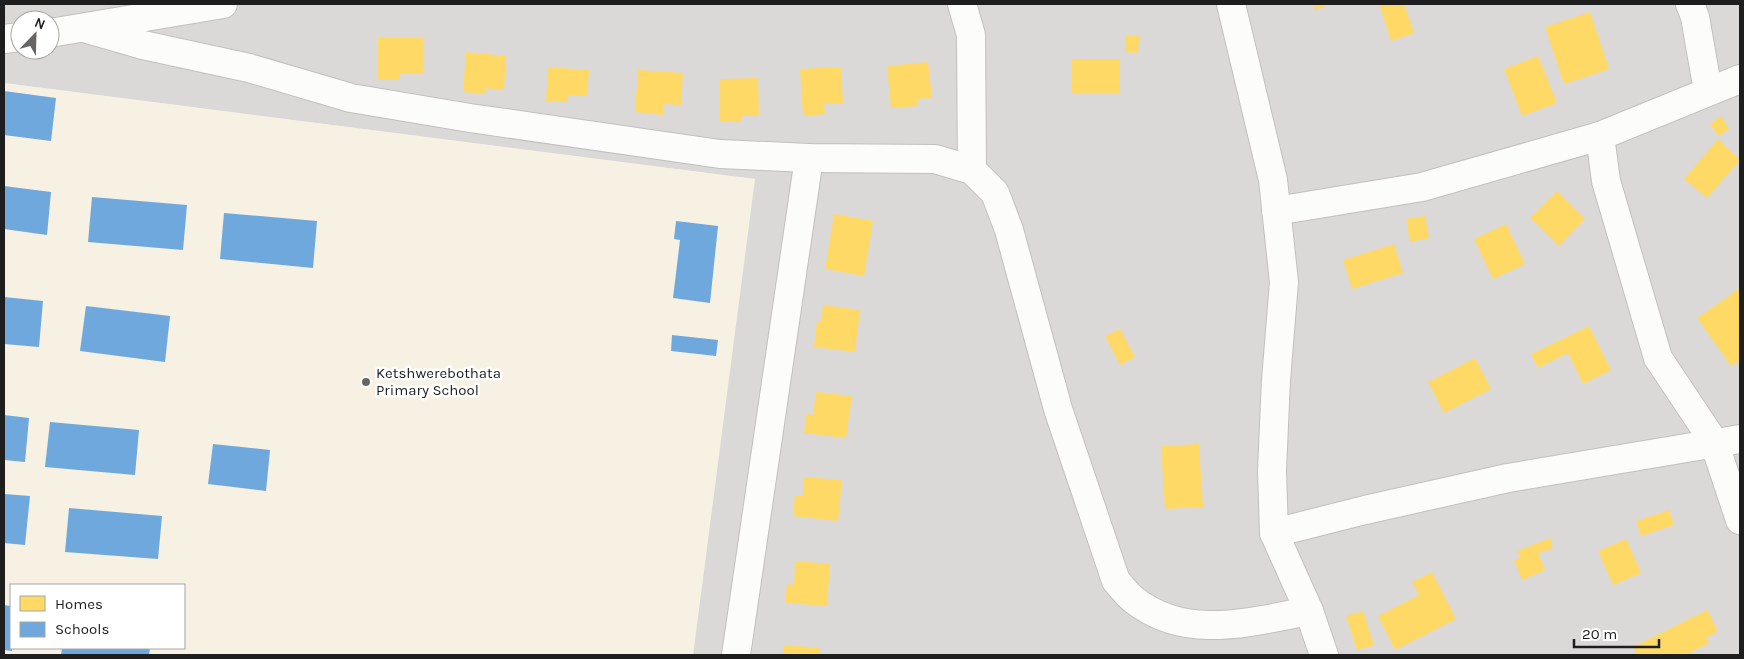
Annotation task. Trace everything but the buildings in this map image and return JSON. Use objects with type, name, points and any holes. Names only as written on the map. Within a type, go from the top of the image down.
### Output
[{"type":"street","points":[[60,32],[223,4]]},
{"type":"street","points":[[962,4],[972,35],[972,170]]},
{"type":"street","points":[[1231,4],[1272,180],[1284,282],[1276,380],[1272,470],[1274,533],[1309,611],[1324,655]]},
{"type":"street","points":[[1690,4],[1695,17],[1708,91]]},
{"type":"street","points":[[84,28],[143,44],[249,68],[351,98],[470,118],[720,154],[809,158],[935,158],[972,170],[995,193],[1009,230],[1058,409],[1116,581],[1134,600],[1158,614],[1187,624],[1224,626],[1309,611]]},
{"type":"street","points":[[1276,211],[1422,186],[1600,136],[1740,79]]},
{"type":"street","points":[[1600,136],[1606,181],[1658,358],[1727,441],[1740,520]]},
{"type":"street","points":[[736,655],[809,158]]},
{"type":"street","points":[[1274,533],[1365,510],[1508,478],[1727,441]]},
{"type":"shaded area","points":[[4,4],[1740,4],[1740,655],[693,655],[754,179],[4,83]]},
{"type":"shaded area","name":"Ketshwerebothata Primary School","points":[[4,83],[755,179],[693,655],[4,655]]},
{"type":"place","name":"Ketshwerebothata Primary School","points":[[366,382]]}]
